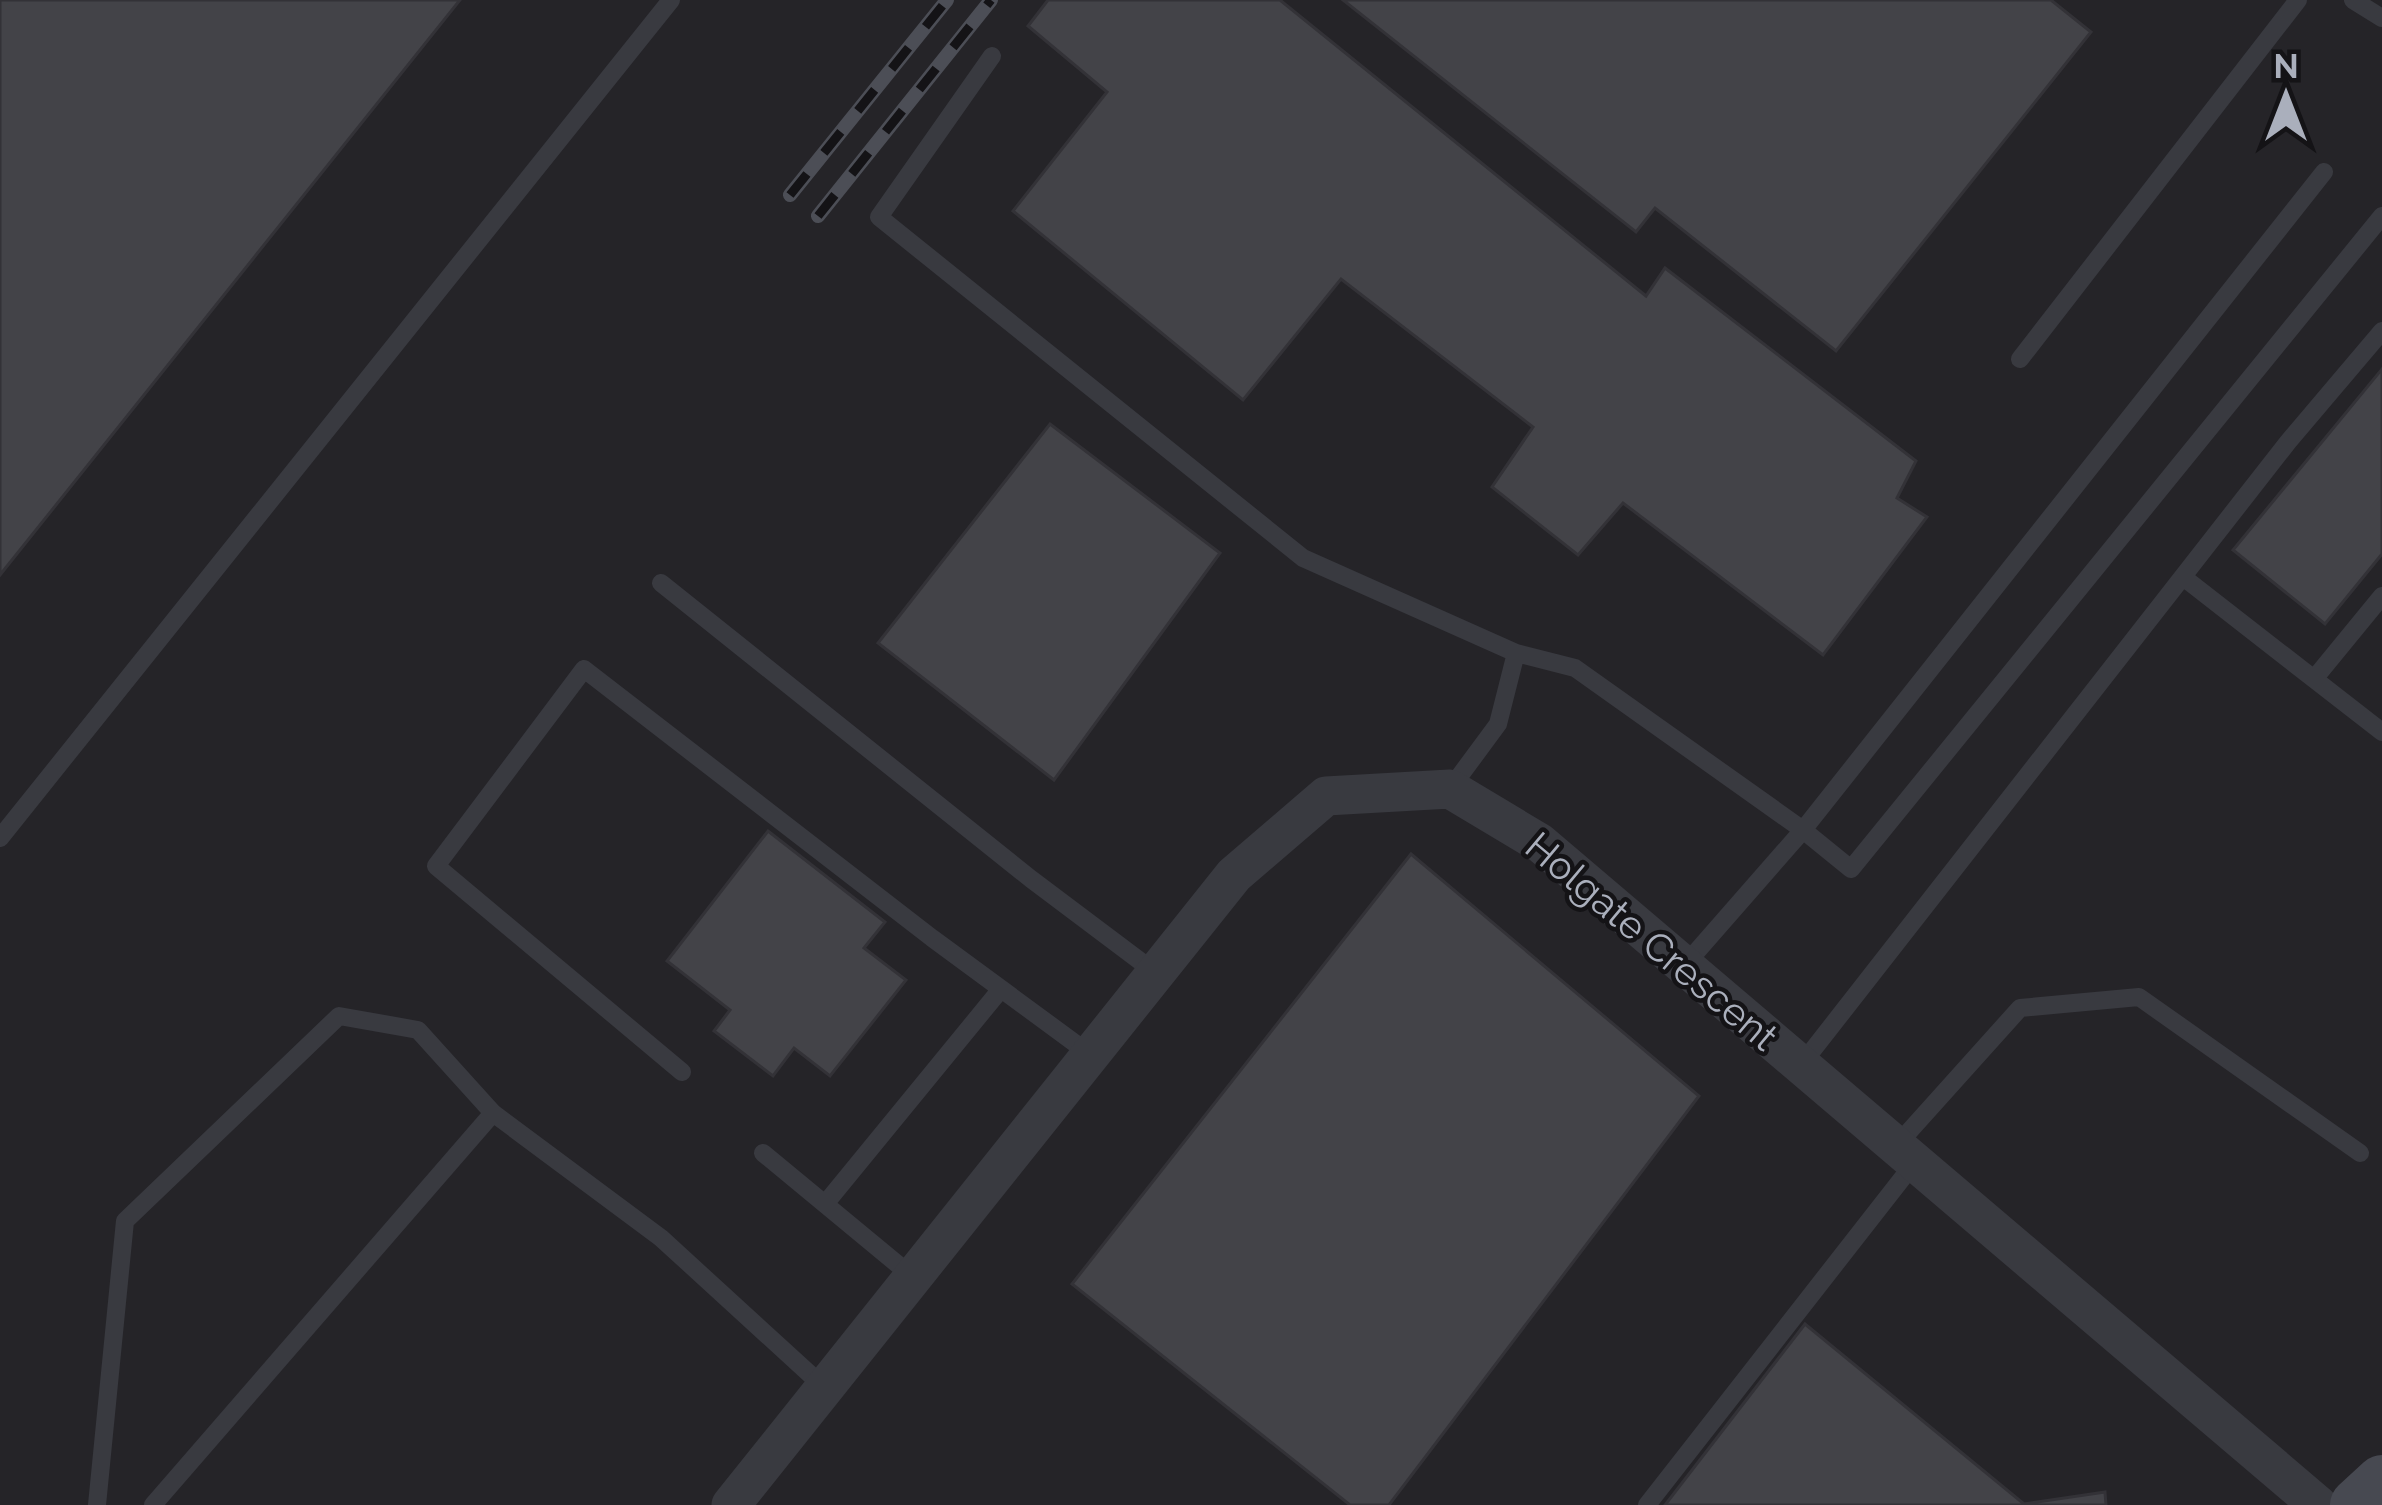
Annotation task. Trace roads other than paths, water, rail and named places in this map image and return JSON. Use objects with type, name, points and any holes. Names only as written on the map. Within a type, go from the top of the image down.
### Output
[{"type":"main road","points":[[2357,1505],[2382,1482]]},
{"type":"street","name":"Holgate Crescent","points":[[1450,789],[1540,843],[2318,1505]]},
{"type":"street","points":[[731,1505],[1234,875],[1326,796],[1450,789]]},
{"type":"lane","points":[[0,838],[671,0]]},
{"type":"lane","points":[[2020,359],[2298,0]]},
{"type":"lane","points":[[2353,0],[2382,18]]},
{"type":"lane","points":[[992,56],[879,218],[1303,558],[1516,653],[1575,668],[1851,869],[2382,216]]},
{"type":"lane","points":[[1684,966],[1803,830],[2324,172]]},
{"type":"lane","points":[[1801,1065],[2288,442],[2380,337]]},
{"type":"lane","points":[[2182,577],[2382,732]]},
{"type":"lane","points":[[661,583],[1156,973]]},
{"type":"lane","points":[[2314,679],[2382,596]]},
{"type":"lane","points":[[1450,789],[1498,724],[1516,653]]},
{"type":"lane","points":[[682,1072],[436,866],[584,669],[1091,1054]]},
{"type":"lane","points":[[824,1204],[1001,988]]},
{"type":"lane","points":[[1647,1505],[2020,1008],[2139,997],[2360,1153]]},
{"type":"lane","points":[[97,1505],[125,1221],[339,1016],[418,1030],[493,1113],[661,1238],[824,1388]]},
{"type":"lane","points":[[153,1505],[493,1113]]},
{"type":"lane","points":[[763,1153],[913,1277]]},
{"type":"railway","points":[[790,195],[947,0]]},
{"type":"railway","points":[[818,216],[991,0]]}]
